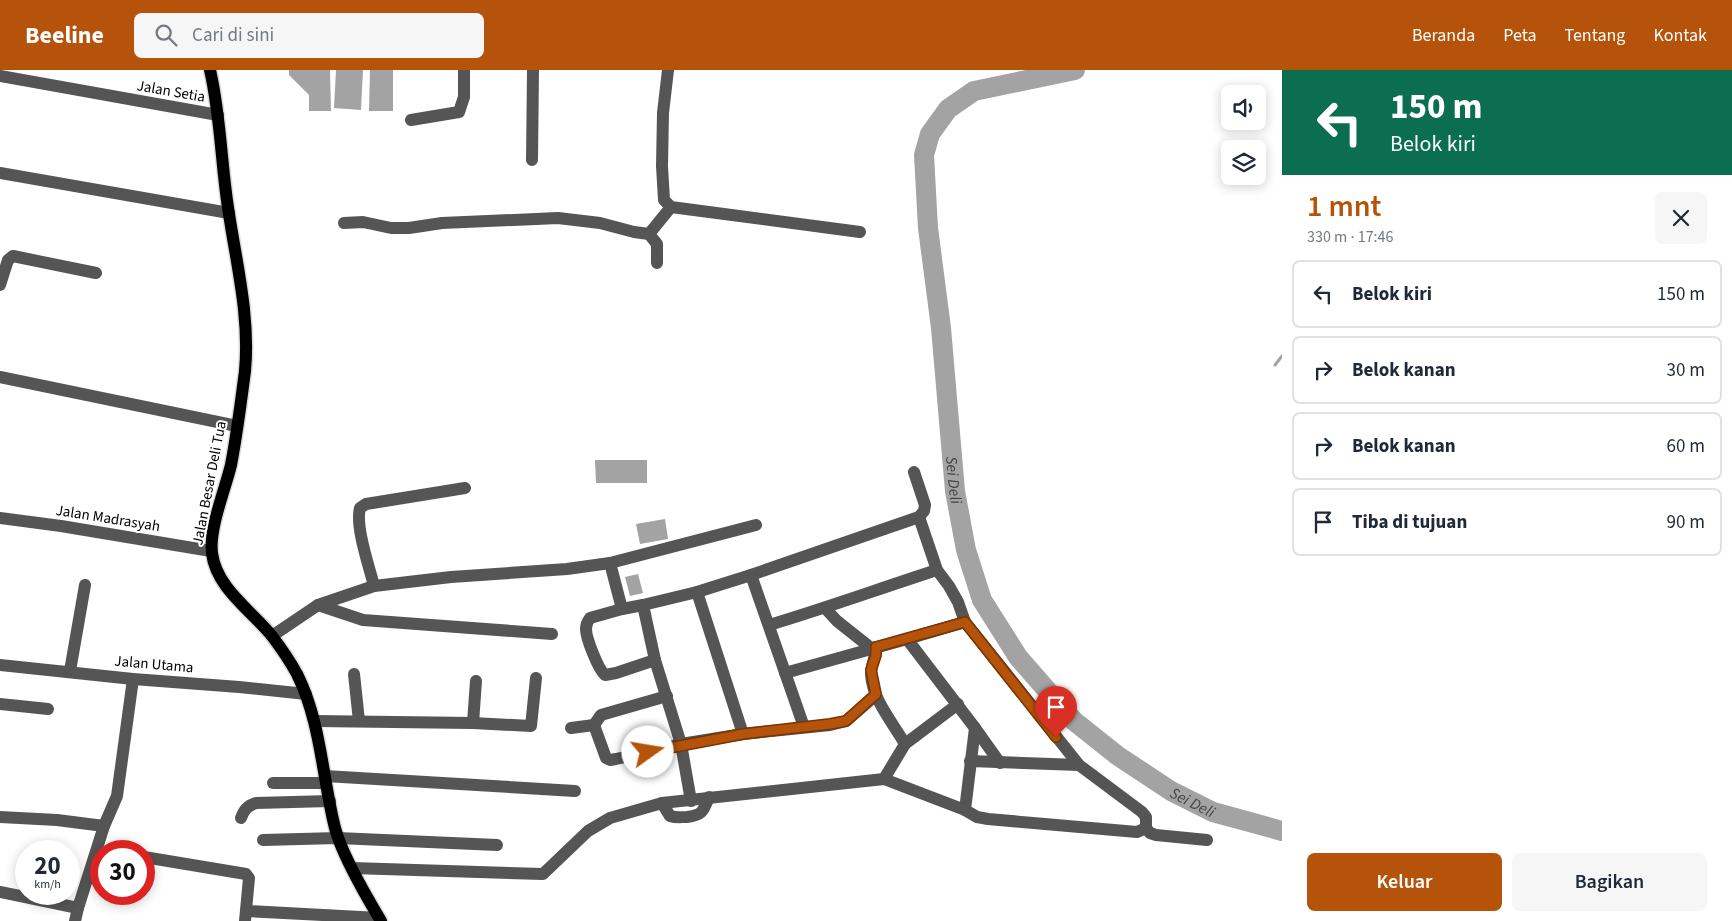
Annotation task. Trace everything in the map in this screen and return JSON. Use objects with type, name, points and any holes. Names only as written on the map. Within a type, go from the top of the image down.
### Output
[{"type":"main road","name":"Jalan Besar Deli Tua","points":[[210,70],[216,96],[229,213],[243,292],[245,323],[245,369],[237,426],[231,465],[214,530],[211,551],[216,569],[226,586],[272,636],[290,663],[306,694],[315,721],[338,838],[380,920]]},
{"type":"street","points":[[411,120],[460,112],[464,97],[464,70]]},
{"type":"street","points":[[532,160],[533,70]]},
{"type":"street","points":[[668,70],[663,114],[662,166],[664,200],[670,207],[860,232]]},
{"type":"street","name":"Jalan Setia","points":[[0,76],[218,116]]},
{"type":"street","points":[[0,173],[229,213]]},
{"type":"street","points":[[649,234],[670,207]]},
{"type":"street","points":[[344,223],[363,222],[391,228],[409,228],[442,223],[558,218],[649,234],[657,244],[657,263]]},
{"type":"street","points":[[1,278],[8,260],[13,256],[96,273]]},
{"type":"street","points":[[0,377],[237,426]]},
{"type":"street","points":[[656,660],[605,675],[601,672],[586,632],[586,626],[590,618],[622,608],[697,592],[751,576],[919,517],[924,511],[925,505],[914,472]]},
{"type":"street","points":[[374,586],[361,536],[358,514],[360,508],[366,504],[465,488]]},
{"type":"street","points":[[919,517],[937,570],[958,602],[965,622],[1078,765],[1142,812],[1146,817],[1146,828],[1150,833],[1207,840]]},
{"type":"street","name":"Jalan Madrasyah","points":[[0,518],[61,526],[211,551]]},
{"type":"street","points":[[272,636],[318,605],[374,586],[567,569],[610,563],[756,525]]},
{"type":"street","points":[[610,563],[622,608]]},
{"type":"street","points":[[769,625],[826,608],[850,598],[937,570]]},
{"type":"street","points":[[751,576],[804,726]]},
{"type":"street","points":[[70,672],[85,585]]},
{"type":"street","points":[[697,592],[743,734]]},
{"type":"street","points":[[318,605],[363,620],[552,634]]},
{"type":"street","points":[[643,605],[656,660],[681,744],[691,801]]},
{"type":"street","points":[[826,608],[838,621],[873,648],[876,655],[871,670],[876,694],[905,744]]},
{"type":"street","points":[[785,673],[965,622]]},
{"type":"street","points":[[908,639],[1000,763]]},
{"type":"street","name":"Jalan Utama","points":[[0,665],[306,694]]},
{"type":"street","points":[[354,674],[359,721]]},
{"type":"street","points":[[315,721],[473,723],[531,726],[536,678]]},
{"type":"street","points":[[102,840],[104,826],[116,796],[133,679]]},
{"type":"street","points":[[473,723],[476,681]]},
{"type":"street","points":[[667,696],[603,713],[597,719],[594,725],[606,758],[610,760],[681,744],[743,734],[846,721],[876,694]]},
{"type":"street","points":[[0,704],[48,710]]},
{"type":"street","points":[[884,780],[905,744],[958,704]]},
{"type":"street","points":[[571,728],[594,725]]},
{"type":"street","points":[[966,810],[975,728]]},
{"type":"street","points":[[970,761],[1078,765]]},
{"type":"street","points":[[273,783],[326,780],[575,791]]},
{"type":"street","points":[[352,868],[543,874],[588,831],[610,818],[662,803],[884,780],[966,810],[977,817],[1137,832],[1146,828]]},
{"type":"street","points":[[662,803],[670,816],[676,818],[694,816],[704,810],[709,797]]},
{"type":"street","points":[[241,818],[244,810],[249,805],[256,803],[330,801]]},
{"type":"street","points":[[0,817],[58,820],[104,826]]},
{"type":"street","points":[[263,840],[338,838],[497,845]]},
{"type":"street","points":[[155,859],[246,874],[249,878],[246,916],[380,920]]},
{"type":"street","points":[[75,921],[90,878]]},
{"type":"street","points":[[0,892],[78,908]]},
{"type":"shaded area","points":[[289,70],[330,70],[331,111],[309,111],[309,95],[289,75]]},
{"type":"shaded area","points":[[336,70],[363,70],[361,110],[334,108]]},
{"type":"shaded area","points":[[370,70],[393,70],[393,111],[369,111]]},
{"type":"shaded area","points":[[595,460],[647,460],[647,483],[596,483]]},
{"type":"shaded area","points":[[665,519],[668,539],[640,544],[636,524]]},
{"type":"shaded area","points":[[638,574],[643,593],[630,596],[625,577]]},
{"type":"waterway","name":"Sei Deli","points":[[1075,70],[974,91],[948,109],[930,134],[924,155],[928,228],[941,328],[955,491],[966,550],[982,600],[1018,657],[1074,721],[1118,756],[1171,791],[1213,812],[1282,831]]},
{"type":"waterway","points":[[1275,365],[1282,356]]},
{"type":"route","points":[[648,752],[681,744],[743,734],[846,721],[876,694],[871,676],[876,647],[965,622],[1056,737]]}]
